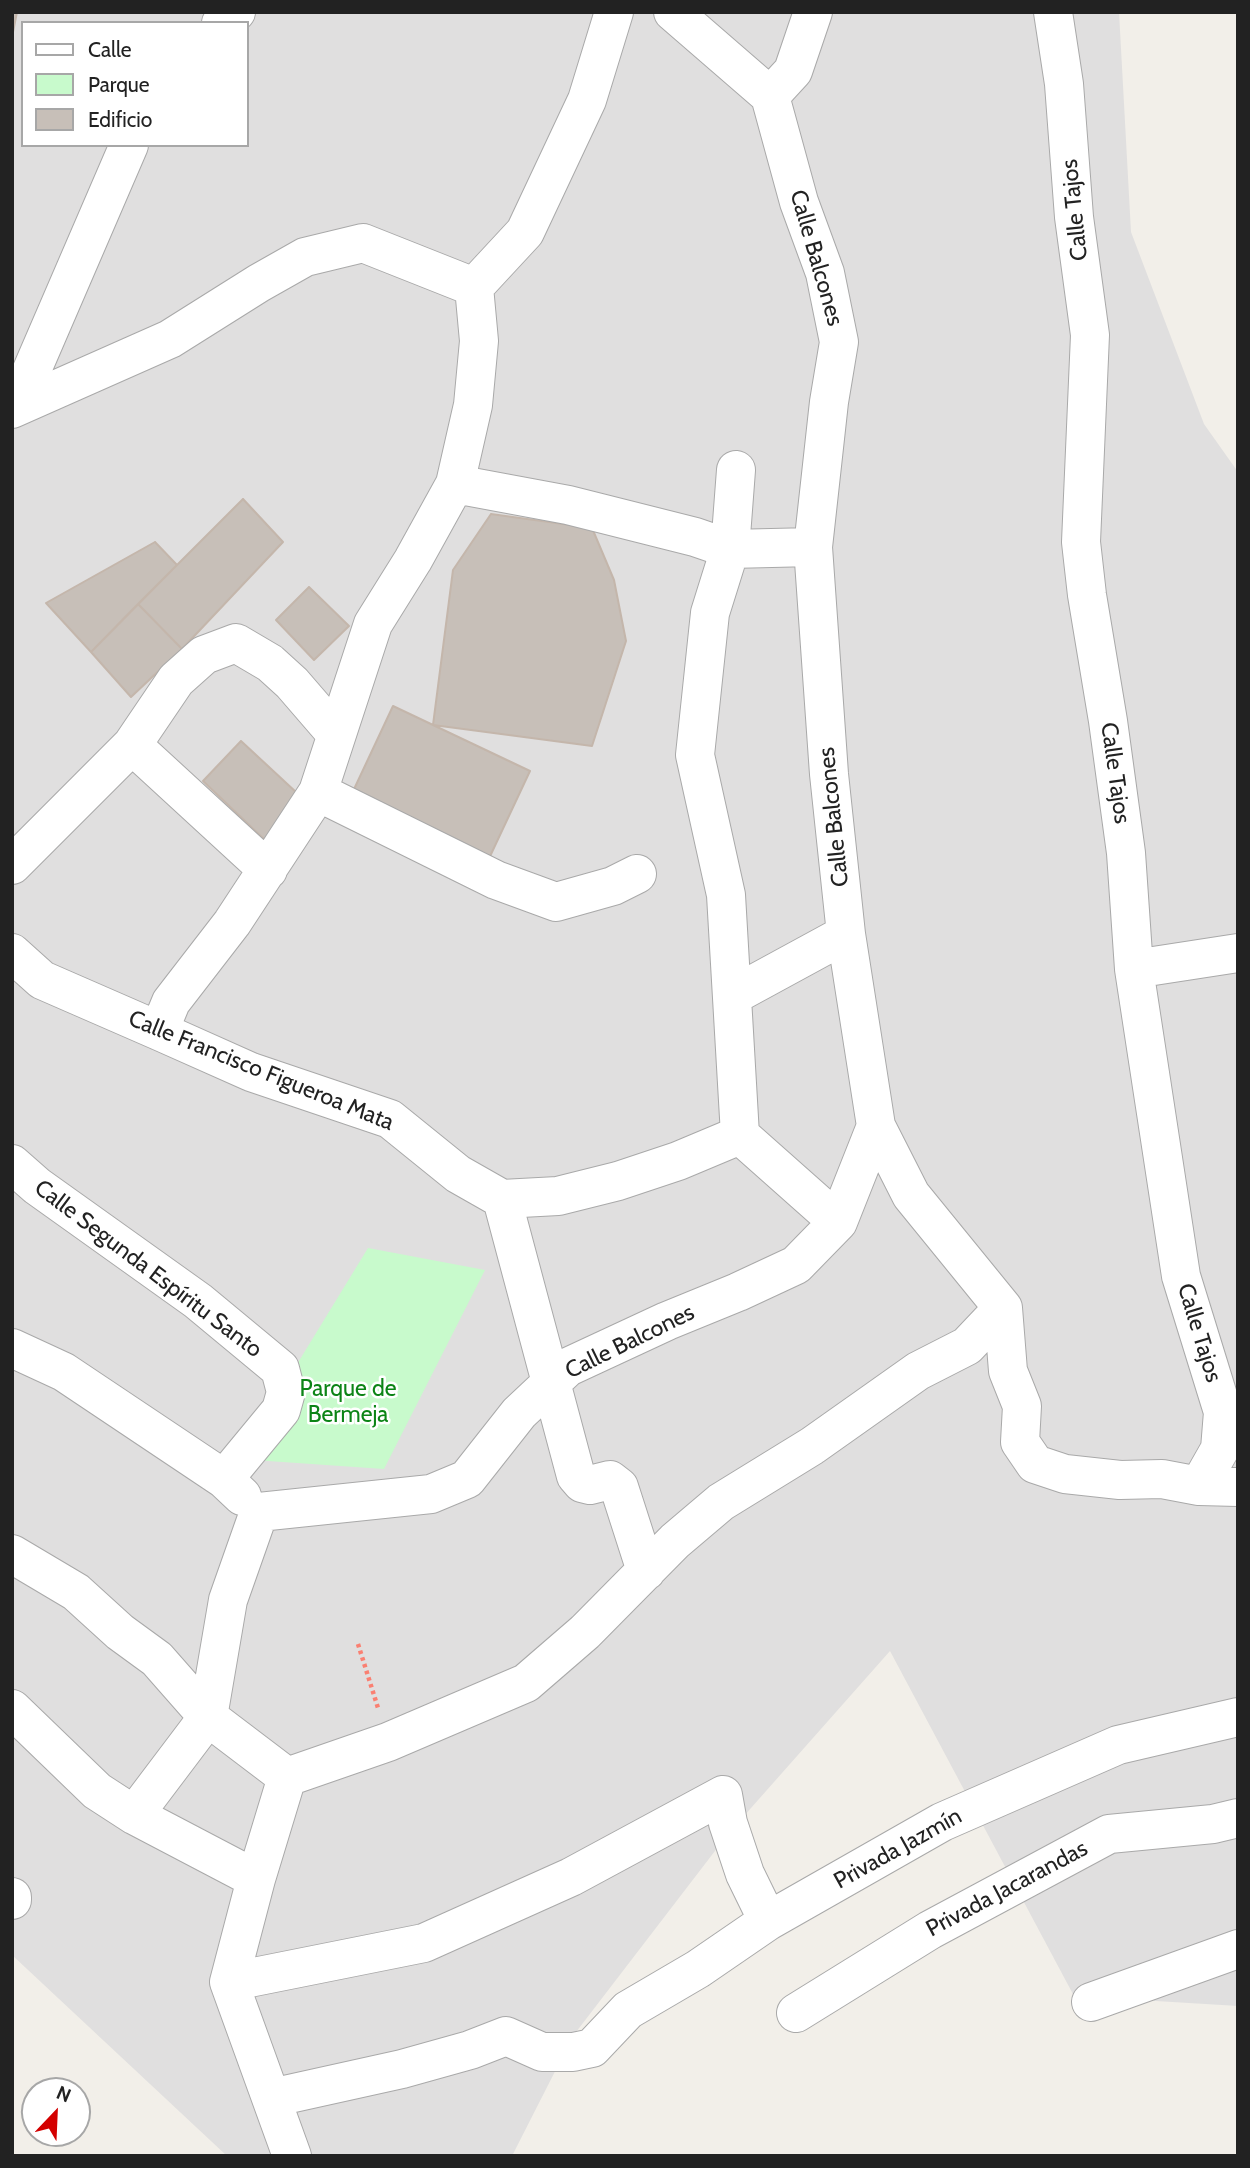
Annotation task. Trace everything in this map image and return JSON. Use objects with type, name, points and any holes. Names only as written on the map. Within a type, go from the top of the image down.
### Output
[{"type":"street","points":[[159,1031],[171,1002],[232,923],[318,792],[373,624],[413,560],[455,484],[473,405],[479,341],[474,287],[525,232],[587,100],[614,12]]},
{"type":"street","points":[[673,12],[770,96],[793,71],[813,12]]},
{"type":"street","name":"Calle Tajos","points":[[1053,12],[1064,85],[1074,217],[1090,335],[1081,542],[1087,595],[1126,853],[1134,969],[1181,1276],[1223,1412],[1220,1449],[1224,1486]]},
{"type":"street","name":"Calle Balcones","points":[[770,96],[799,202],[825,273],[839,342],[829,402],[813,547],[828,760],[846,934],[876,1126],[911,1195],[1003,1308]]},
{"type":"street","points":[[14,408],[128,147]]},
{"type":"street","points":[[14,408],[170,339],[305,257],[363,243],[474,287]]},
{"type":"street","points":[[736,470],[730,549],[710,613],[695,755],[726,895],[740,1135],[838,1222]]},
{"type":"street","points":[[455,484],[569,505],[695,537],[730,549],[813,547]]},
{"type":"street","points":[[12,865],[132,746],[176,680],[204,655],[236,643],[270,663],[292,683],[335,734]]},
{"type":"street","points":[[132,746],[268,870]]},
{"type":"street","points":[[318,792],[496,880],[556,902],[613,886],[637,874]]},
{"type":"street","points":[[732,996],[846,934]]},
{"type":"street","name":"Calle Francisco Figueroa Mata","points":[[12,953],[42,980],[251,1072],[390,1119],[458,1174],[502,1199]]},
{"type":"street","points":[[1134,969],[1238,953]]},
{"type":"street","name":"Calle Balcones","points":[[259,1512],[431,1494],[467,1479],[519,1413],[568,1367],[796,1265],[838,1222],[876,1126]]},
{"type":"street","points":[[646,1571],[619,1487],[610,1480],[590,1485],[582,1483],[576,1476],[502,1199],[558,1196],[618,1181],[678,1161],[740,1135]]},
{"type":"street","name":"Calle Segunda Espíritu Santo","points":[[12,1164],[37,1186],[198,1301],[280,1369],[286,1392],[281,1410],[224,1479]]},
{"type":"street","points":[[1003,1308],[1008,1371],[1022,1406],[1020,1442],[1035,1464],[1065,1474],[1120,1479],[1162,1479],[1224,1486]]},
{"type":"street","points":[[287,1777],[388,1742],[526,1683],[585,1632],[675,1541],[720,1502],[812,1446],[918,1371],[967,1346],[1003,1308]]},
{"type":"street","points":[[12,1348],[64,1372],[224,1479],[259,1512],[228,1600],[208,1717],[134,1815]]},
{"type":"street","points":[[12,1554],[76,1591],[120,1632],[157,1660],[208,1717],[287,1777]]},
{"type":"street","points":[[12,1710],[97,1791],[134,1815],[256,1879]]},
{"type":"street","name":"Privada Jazmín","points":[[271,2098],[402,2068],[470,2050],[506,2036],[542,2052],[573,2052],[592,2048],[628,2010],[698,1969],[768,1921],[942,1822],[1118,1745],[1238,1717]]},
{"type":"street","points":[[287,1777],[229,1982],[292,2156]]},
{"type":"street","points":[[229,1982],[424,1943],[571,1877],[723,1795],[728,1823],[745,1874],[768,1921]]},
{"type":"street","name":"Privada Jacarandas","points":[[796,2013],[930,1930],[1109,1834],[1213,1824],[1238,1818]]},
{"type":"street","points":[[1091,2002],[1238,1950]]},
{"type":"path","points":[[358,1644],[388,1742]]},
{"type":"shaded area","points":[[12,12],[1119,12],[1131,232],[1204,424],[1238,472],[1238,2006],[1074,1996],[890,1651],[728,1834],[573,2036],[512,2156],[227,2156],[12,1955]]},
{"type":"green space","name":"Parque de Bermeja","points":[[368,1248],[485,1270],[384,1469],[239,1459]]},
{"type":"building","points":[[12,12],[17,12],[12,37]]},
{"type":"building","points":[[243,499],[283,542],[182,649],[138,604]]},
{"type":"building","points":[[491,514],[592,528],[614,580],[626,641],[592,746],[433,725],[453,570]]},
{"type":"building","points":[[155,542],[177,565],[91,652],[46,603]]},
{"type":"building","points":[[309,587],[349,626],[314,660],[276,620]]},
{"type":"building","points":[[138,604],[182,649],[131,697],[91,652]]},
{"type":"building","points":[[393,706],[530,771],[485,867],[348,802]]},
{"type":"building","points":[[241,741],[297,793],[269,844],[203,781]]}]
